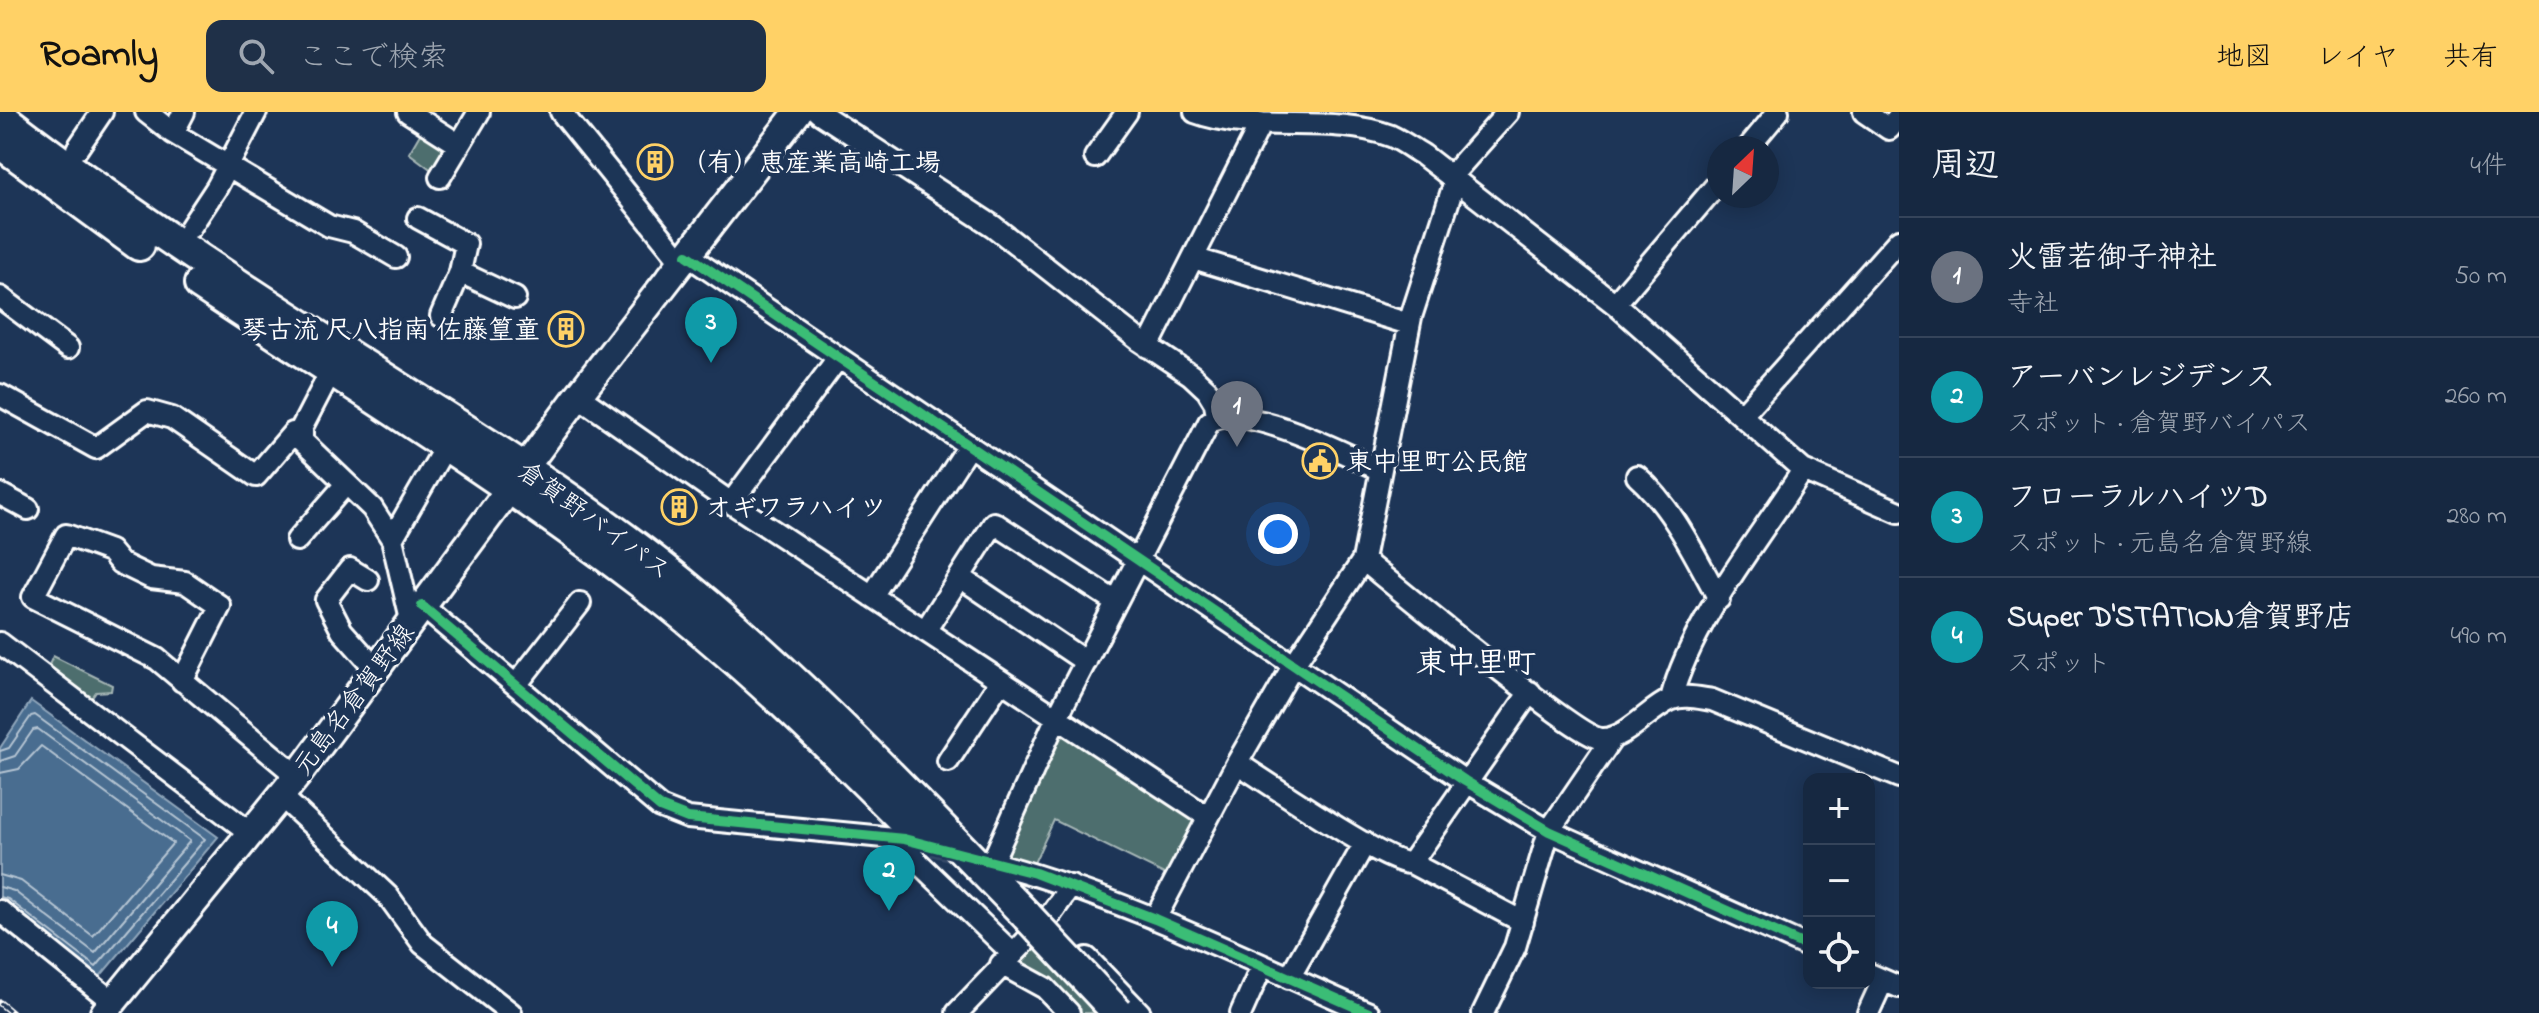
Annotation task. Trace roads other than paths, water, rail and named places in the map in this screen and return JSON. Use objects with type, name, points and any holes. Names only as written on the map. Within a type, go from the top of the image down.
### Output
[{"type":"highway","name":"倉賀野バイパス","points":[[0,116],[158,233],[518,478]]},
{"type":"highway","name":"倉賀野バイパス","points":[[0,143],[135,241],[331,371],[518,478],[656,563],[754,660],[1091,1013]]},
{"type":"highway","points":[[898,838],[752,695],[754,660],[797,663],[908,772],[987,861]]},
{"type":"highway","name":"倉賀野バイパス","points":[[1020,936],[1118,1013]]},
{"type":"main road","name":"元島名倉賀野線","points":[[108,1007],[288,785],[578,396],[798,112]]},
{"type":"street","points":[[77,149],[102,112]]},
{"type":"street","points":[[146,112],[227,167],[329,226],[353,232],[396,257]]},
{"type":"street","points":[[173,133],[184,112]]},
{"type":"street","points":[[190,228],[256,112]]},
{"type":"street","points":[[408,112],[458,144]]},
{"type":"street","points":[[440,177],[479,112]]},
{"type":"street","points":[[561,112],[685,259],[838,358],[1465,781],[1549,831],[1803,944]]},
{"type":"street","points":[[818,112],[993,226],[1207,390],[1215,403],[1217,417]]},
{"type":"street","points":[[1095,157],[1127,112]]},
{"type":"street","points":[[1195,112],[1229,121],[1362,129],[1392,137],[1453,179],[1615,304],[1803,470],[1899,512]]},
{"type":"street","points":[[1758,136],[1778,112]]},
{"type":"street","points":[[1864,112],[1889,129],[1899,117]]},
{"type":"street","points":[[1155,919],[1237,763],[1293,666],[1363,560],[1409,324],[1453,179],[1503,114]]},
{"type":"street","points":[[1148,347],[1261,123]]},
{"type":"street","points":[[1615,304],[1707,196]]},
{"type":"street","points":[[418,218],[466,244],[460,272],[441,316]]},
{"type":"street","points":[[1743,414],[1899,240]]},
{"type":"street","points":[[1193,258],[1409,324]]},
{"type":"street","points":[[460,272],[515,298]]},
{"type":"street","points":[[0,297],[68,348]]},
{"type":"street","points":[[731,503],[838,358]]},
{"type":"street","points":[[331,371],[300,434],[302,441],[372,508],[392,539],[416,613],[516,685],[635,780],[660,807],[688,818],[839,835],[898,838],[1020,936],[1140,1013]]},
{"type":"street","points":[[0,395],[96,448],[147,411],[172,418],[256,476],[293,433],[300,434]]},
{"type":"street","points":[[578,396],[731,503],[1208,817]]},
{"type":"street","points":[[1369,1013],[1155,919],[1071,886],[987,861],[1056,719],[1209,422],[1217,417],[1241,418],[1306,437],[1380,470]]},
{"type":"street","points":[[872,596],[968,447]]},
{"type":"street","points":[[392,539],[441,454]]},
{"type":"street","points":[[1671,699],[1678,672],[1719,599],[1803,470]]},
{"type":"street","points":[[1637,476],[1676,521],[1719,599]]},
{"type":"street","points":[[297,540],[346,484]]},
{"type":"street","points":[[0,494],[28,509]]},
{"type":"street","points":[[925,631],[994,523],[1116,602]]},
{"type":"street","points":[[182,681],[220,606],[185,582],[151,578],[120,563],[110,551],[66,535],[33,597],[157,659],[288,785],[388,896],[423,944],[511,1013]]},
{"type":"street","points":[[1363,560],[1583,733],[1601,740],[1613,737],[1671,699],[1690,696],[1712,700],[1899,777]]},
{"type":"street","points":[[368,580],[350,569],[326,600],[342,631],[375,668]]},
{"type":"street","points":[[960,577],[1086,662]]},
{"type":"street","points":[[516,685],[580,603]]},
{"type":"street","points":[[0,643],[249,832]]},
{"type":"street","points":[[948,761],[1000,682]]},
{"type":"street","points":[[1411,863],[1465,781],[1530,692]]},
{"type":"street","points":[[1483,1013],[1515,947],[1549,831],[1613,737]]},
{"type":"street","points":[[1237,763],[1400,863],[1411,863],[1523,922]]},
{"type":"street","points":[[1289,978],[1365,843]]},
{"type":"street","points":[[957,1013],[1020,936],[1071,886]]},
{"type":"street","points":[[0,911],[108,1007]]},
{"type":"street","points":[[1020,936],[1045,988],[1069,1013]]},
{"type":"street","points":[[1241,1013],[1262,966]]},
{"type":"street","points":[[1868,1013],[1884,980]]},
{"type":"water","points":[[31,701],[218,837],[97,980],[0,903],[0,748]]},
{"type":"tunnel","points":[[904,839],[966,855]]},
{"type":"railway","points":[[0,1003],[12,1013]]},
{"type":"place","name":"（有）恵産業高崎工場","points":[[655,162]]},
{"type":"place","name":"琴古流 尺八指南 佐藤篁童","points":[[566,329]]},
{"type":"place","name":"フローラルハイツD","points":[[711,363]]},
{"type":"place","name":"火雷若御子神社","points":[[1237,447]]},
{"type":"place","name":"東中里町公民館","points":[[1320,461]]},
{"type":"place","name":"オギワラハイツ","points":[[679,507]]},
{"type":"place","name":"アーバンレジデンス","points":[[889,911]]},
{"type":"place","name":"Super D'STATION倉賀野店","points":[[332,967]]},
{"type":"district","name":"東中里町","points":[[1476,662]]}]
